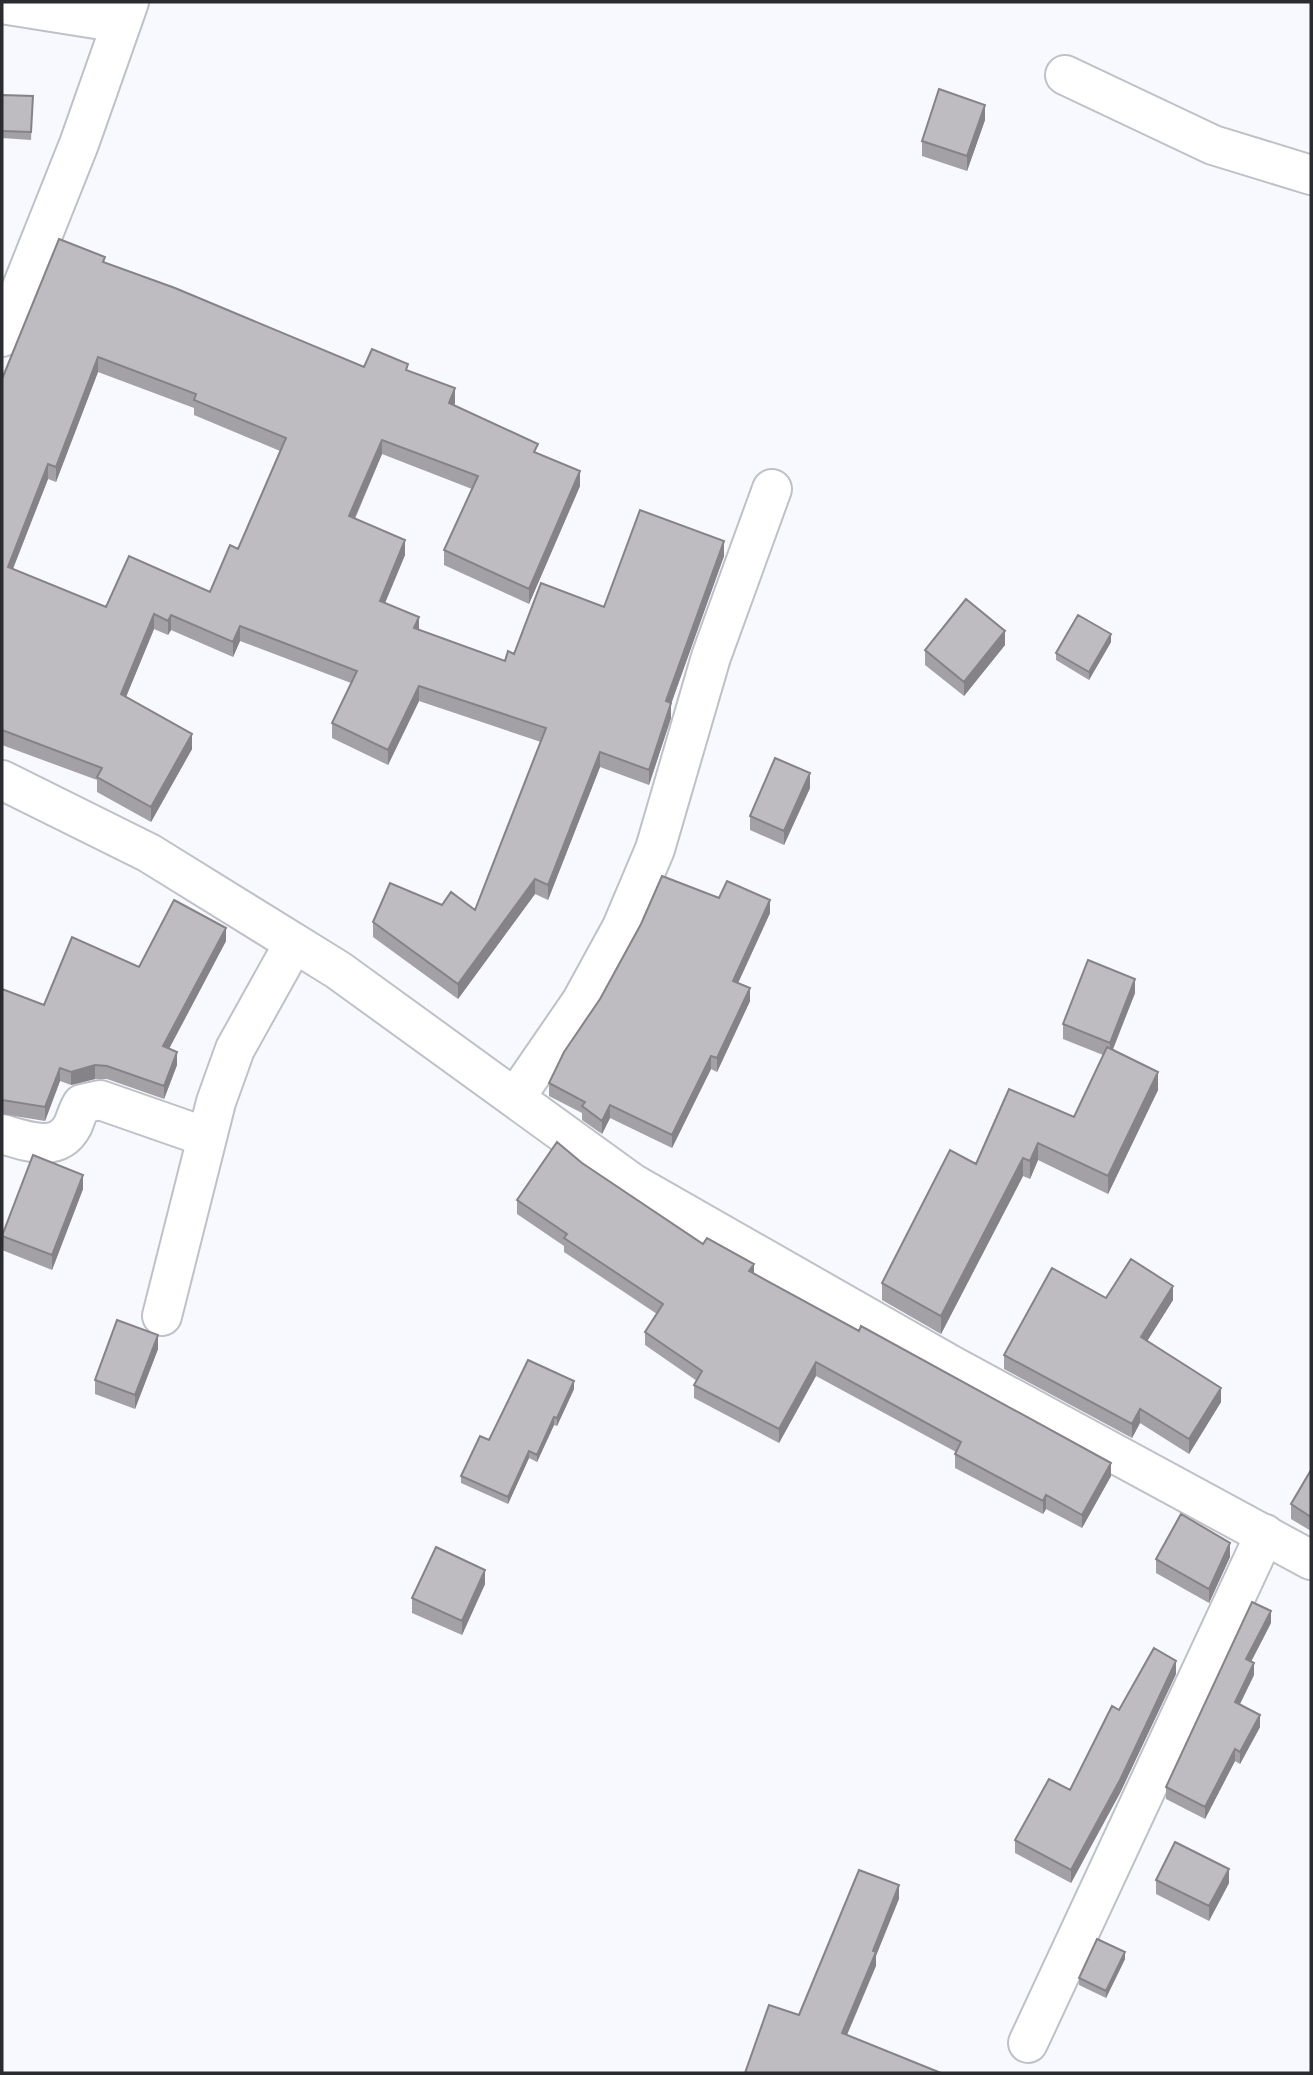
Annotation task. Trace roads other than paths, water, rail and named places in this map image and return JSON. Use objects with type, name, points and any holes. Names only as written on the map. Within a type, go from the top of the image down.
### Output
[{"type":"street","points":[[2,4],[125,12],[79,144],[2,337]]},
{"type":"street","points":[[1065,75],[1213,145],[1311,175]]},
{"type":"street","points":[[515,1098],[582,1002],[622,927],[655,849],[711,657],[772,489]]},
{"type":"street","points":[[2,780],[149,853],[338,970],[632,1183],[775,1267],[1311,1560]]},
{"type":"street","points":[[162,1316],[206,1137],[235,1049],[294,943]]},
{"type":"street","points":[[2,1135],[35,1144],[49,1144],[72,1126],[82,1104],[100,1100],[206,1137]]},
{"type":"street","points":[[1028,2043],[1265,1534]]}]
